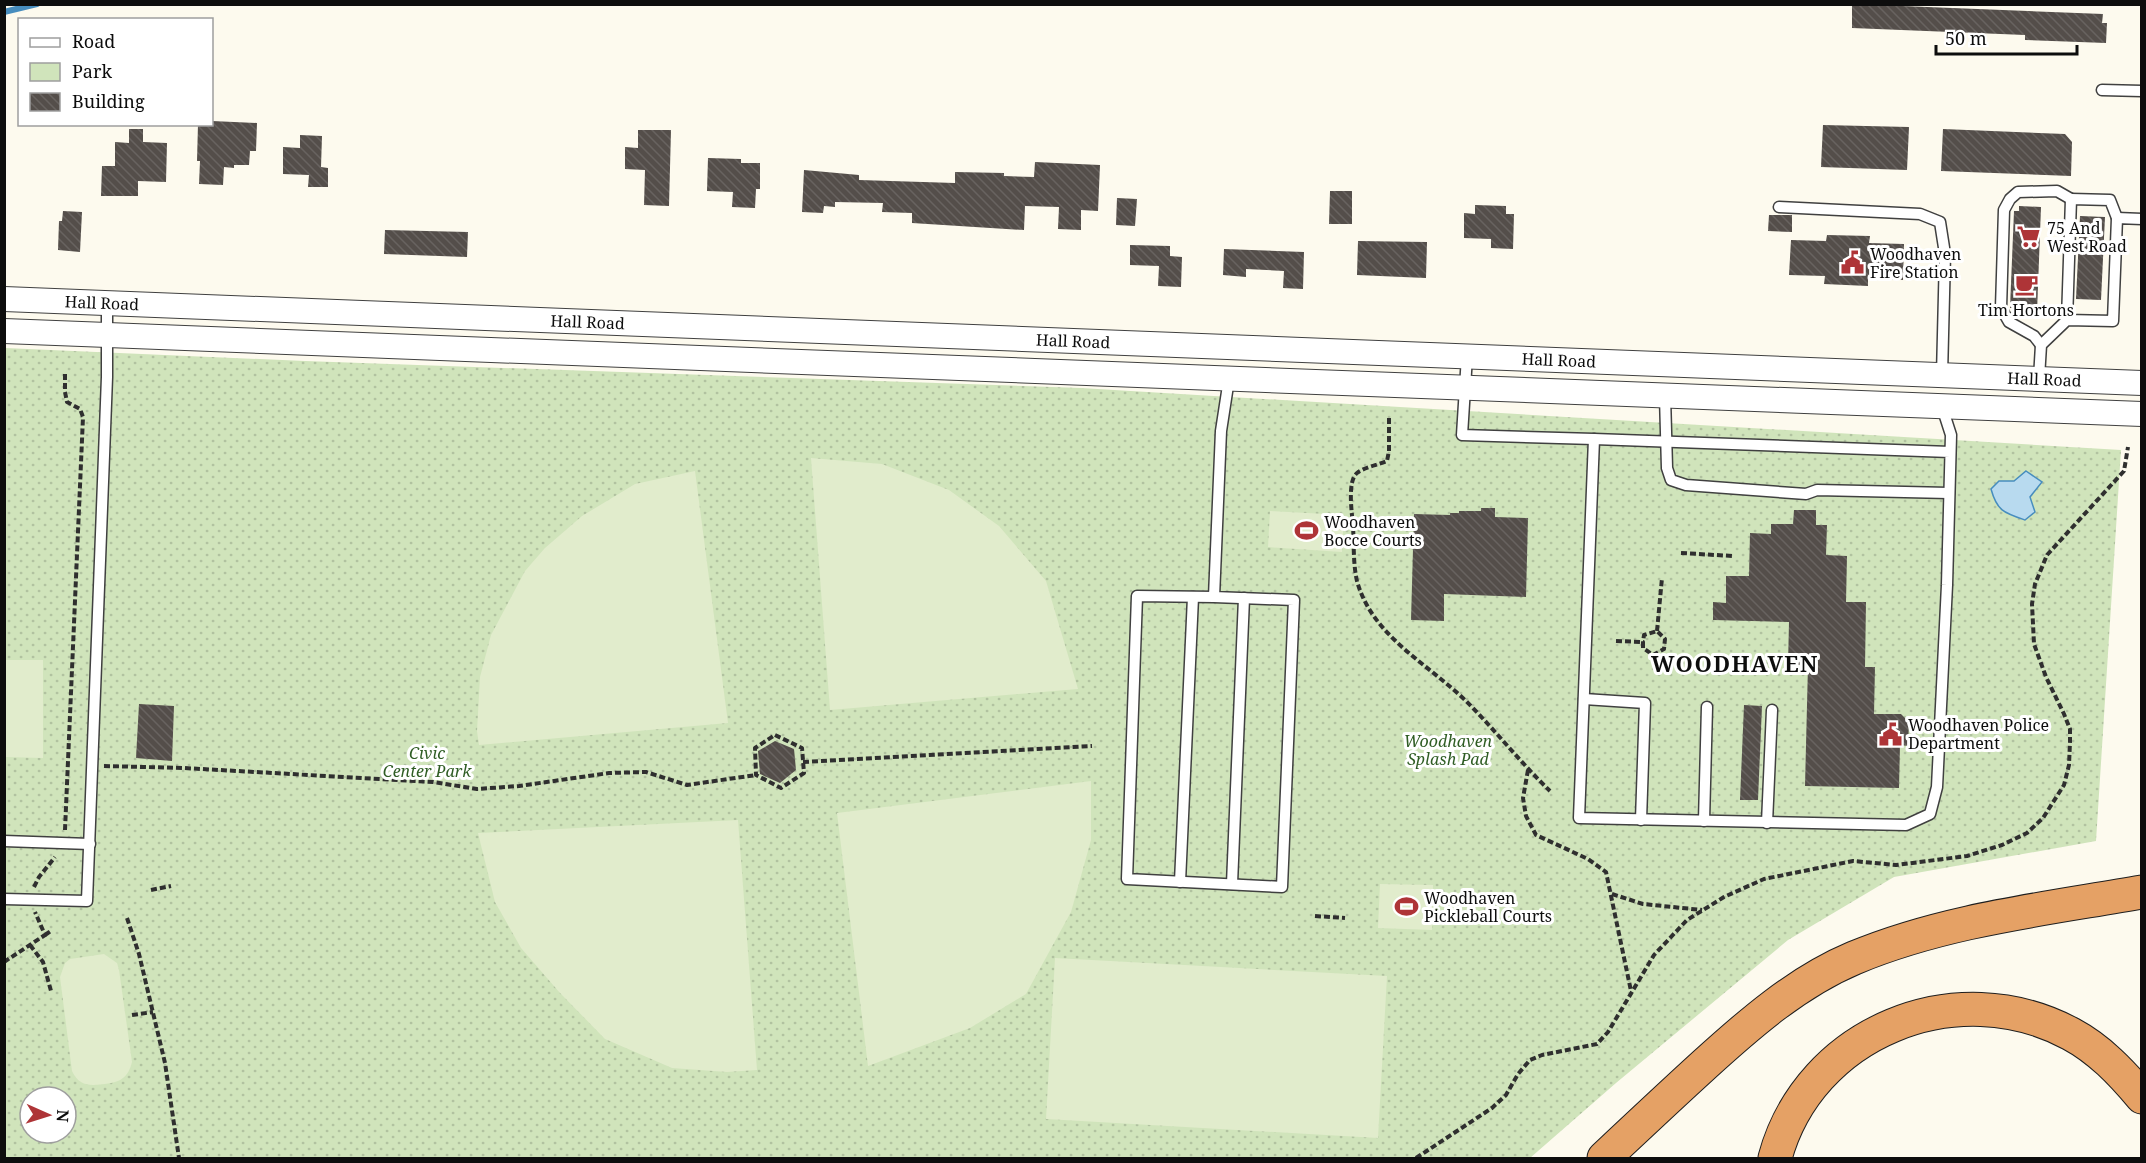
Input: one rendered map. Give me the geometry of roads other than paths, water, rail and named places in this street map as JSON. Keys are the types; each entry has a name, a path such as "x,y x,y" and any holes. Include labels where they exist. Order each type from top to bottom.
{"highway":[{"path":"1604,1158 1745,1028 1784,997 1853,958 1908,938 1942,929 2142,892"},
{"path":"1775,1158 1793,1113 1804,1096 1831,1065 1863,1040 1881,1030 1940,1011 1981,1009 2001,1011 2034,1018 2053,1025 2072,1034 2100,1053 2125,1076 2142,1096"}],"street":[{"name":"Hall Road","path":"4,299 2142,382"},
{"name":"Hall Road","path":"4,331 2142,414"},
{"path":"836,363 837,331"},
{"path":"1228,379 1230,346"},
{"path":"1665,395 1666,363"},
{"path":"1942,375 1942,407"},
{"path":"2038,410 2039,378"}],"lane":[{"path":"2102,90 2142,91"},
{"path":"2039,378 2041,345 2034,336 2009,322 2001,308 2004,210 2010,199 2018,192 2057,191 2071,199 2110,200 2117,218 2113,321 2067,320"},
{"path":"2041,345 2067,320 2071,199"},
{"path":"1779,207 1920,213 1940,222 1945,254 1942,375"},
{"path":"2117,218 2142,219"},
{"path":"4,899 87,901 107,377 107,304"},
{"path":"1467,356 1462,435 1950,452"},
{"path":"1214,597 1221,431 1228,379"},
{"path":"1665,395 1667,468 1671,480 1686,485 1806,494 1817,490 1949,494"},
{"path":"1594,439 1579,818 1906,825 1930,814 1937,786 1951,435 1942,407"},
{"path":"1137,596 1192,597 1294,600 1282,887 1127,879 1137,596"},
{"path":"1179,882 1192,597"},
{"path":"1232,884 1244,598"},
{"path":"1584,699 1645,702 1641,820"},
{"path":"1704,821 1707,707"},
{"path":"1767,823 1772,710"},
{"path":"4,841 90,844"}],"water":[{"path":"2026,471 2042,482 2030,497 2035,512 2025,520 2002,510 1991,489 1999,481 2014,481"}],"waterway":[{"path":"4,12 37,4"}],"place":[{"name":"75 And West Road","path":"2029,237"},
{"name":"Woodhaven Fire Station","path":"1852,263"},
{"name":"Tim Hortons","path":"2026,285"},
{"name":"Woodhaven Bocce Courts","path":"1306,531"},
{"name":"Woodhaven Police Department","path":"1890,734"},
{"name":"Woodhaven Pickleball Courts","path":"1406,907"}],"district":[{"name":"WOODHAVEN","path":"1735,663"}],"park label":[{"name":"Woodhaven Splash Pad","path":"1448,750"},
{"name":"Civic Center Park","path":"427,762"}]}
